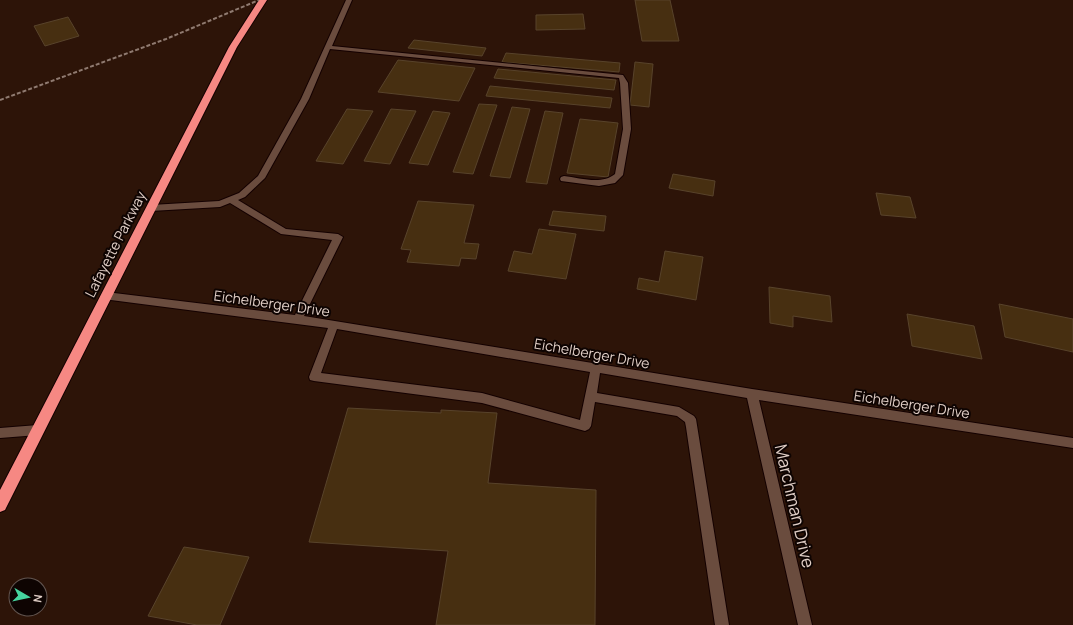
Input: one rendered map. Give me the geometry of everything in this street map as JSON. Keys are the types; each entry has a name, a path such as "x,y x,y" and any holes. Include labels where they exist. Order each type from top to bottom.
{"highway":[{"name":"Lafayette Parkway","path":"0,505 233,47 262,0"}],"street":[{"path":"151,208 220,204 242,195 261,178 304,99 349,0"},
{"path":"327,47 621,76 624,83 627,130 619,175 612,181 599,183 564,179"},
{"path":"230,199 284,232 338,237 298,319"},
{"name":"Eichelberger Drive","path":"106,296 298,319 752,394 1073,443"},
{"path":"334,325 314,377 482,398 585,426 596,368"},
{"name":"Marchman Drive","path":"752,394 805,625"},
{"path":"590,397 679,412 690,419 722,625"},
{"path":"0,433 38,430"}],"building":[{"path":"635,0 670,0 679,41 642,41"},
{"path":"583,14 585,29 536,30 536,15"},
{"path":"68,17 79,36 45,46 34,26"},
{"path":"414,40 486,48 482,56 408,48"},
{"path":"506,53 620,63 619,72 502,62"},
{"path":"398,60 475,68 459,101 378,92"},
{"path":"635,62 653,64 649,107 630,105"},
{"path":"498,69 616,80 614,90 494,78"},
{"path":"490,86 612,98 610,108 486,96"},
{"path":"479,104 497,105 473,174 453,172"},
{"path":"512,107 530,109 510,178 490,176"},
{"path":"347,109 373,111 343,164 316,161"},
{"path":"391,109 416,111 390,164 364,161"},
{"path":"433,111 450,113 428,165 409,163"},
{"path":"545,111 563,113 547,184 526,182"},
{"path":"580,119 618,123 608,177 567,173"},
{"path":"673,174 715,181 713,196 669,188"},
{"path":"876,193 910,197 916,218 881,215"},
{"path":"418,201 474,205 464,243 479,244 476,259 461,258 459,266 407,262 411,250 401,249"},
{"path":"553,211 606,216 604,231 549,225"},
{"path":"539,229 576,234 566,279 508,271 514,251 532,254"},
{"path":"665,251 703,257 696,300 637,289 639,278 659,282"},
{"path":"769,287 830,296 832,322 793,316 793,327 770,323"},
{"path":"999,304 1073,319 1073,352 1005,337"},
{"path":"907,314 974,326 982,359 912,346"},
{"path":"348,408 441,413 441,410 497,413 488,483 596,490 595,625 436,625 448,551 309,542"},
{"path":"184,547 249,557 220,625 197,625 148,616"}],"railway":[{"path":"0,100 166,39 259,0"}]}
